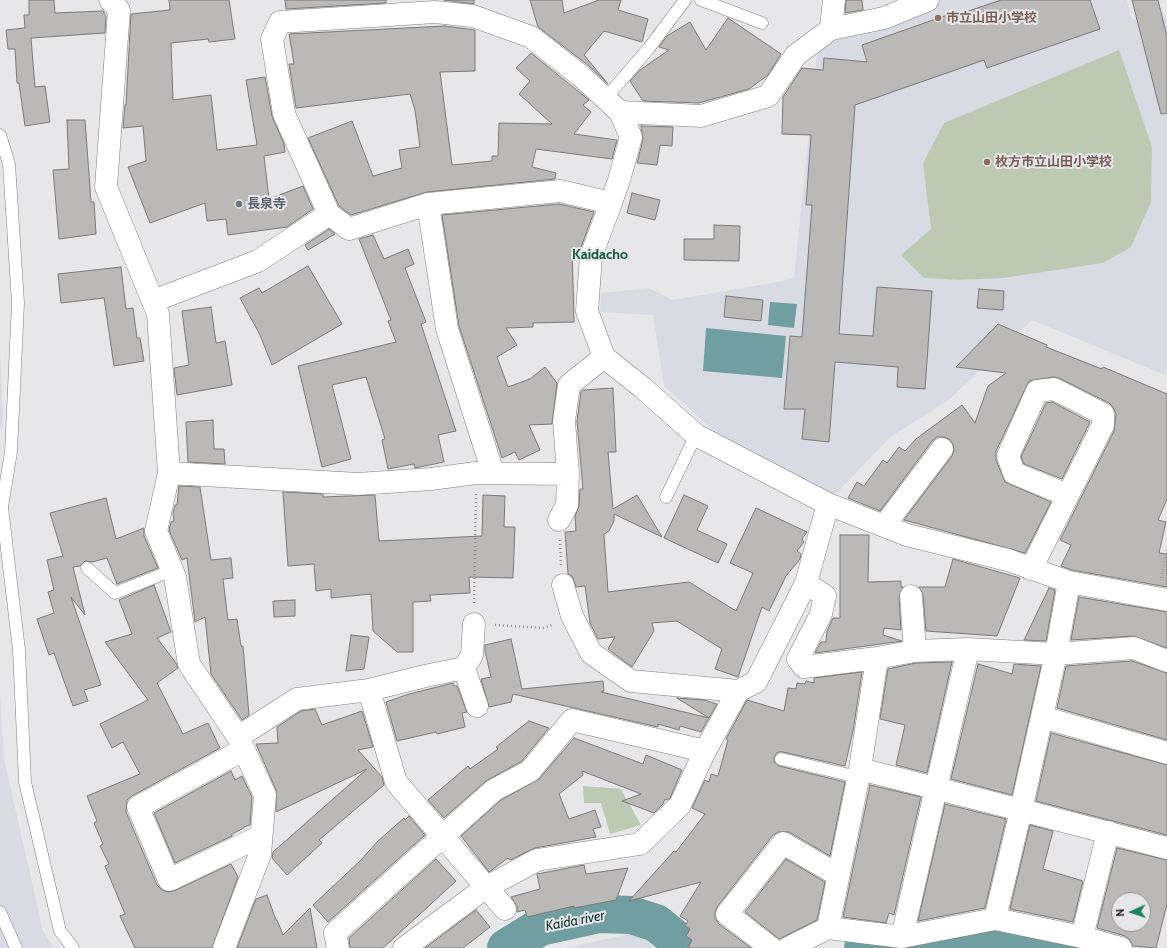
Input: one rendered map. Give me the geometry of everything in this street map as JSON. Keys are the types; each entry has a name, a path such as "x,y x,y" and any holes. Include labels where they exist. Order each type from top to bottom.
{"street":[{"path":"110,0 119,10 106,187 158,314 169,473 156,531 173,570 188,664 240,744 265,796 260,854 224,948"},
{"path":"830,29 834,0"},
{"path":"613,105 701,116 768,96 796,55 830,29 884,18 928,0"},
{"path":"611,203 560,191 428,204 349,229 329,214 284,114 272,38 280,22 434,6 473,16 531,37 581,76 613,105 631,136 611,203 591,256 587,311 604,357 696,435 828,504 908,535 1008,560 1069,582 1164,591"},
{"path":"428,204 447,329 485,473"},
{"path":"153,301 258,261 329,214"},
{"path":"559,520 567,505 568,474 564,421 569,385 604,357"},
{"path":"1031,569 1103,425 1103,414 1054,389 1037,391 1008,456 1014,472 1067,495"},
{"path":"884,526 942,449"},
{"path":"169,473 358,484 431,479 485,473 568,474"},
{"path":"562,585 572,616 591,653 632,681 738,691 756,682 806,583 828,504"},
{"path":"995,919 1056,654 1069,582"},
{"path":"806,583 825,596 821,614 798,659 804,667 877,658 915,651 968,649 1056,654 1134,648 1167,661"},
{"path":"911,596 915,651"},
{"path":"262,836 169,880 138,807 240,744 297,699 369,690 464,668 472,656 474,624"},
{"path":"902,937 968,649"},
{"path":"828,928 859,773 877,658"},
{"path":"464,668 477,706"},
{"path":"369,690 396,782 443,836 485,888 505,909"},
{"path":"404,948 485,888 537,860 640,844 680,805 705,751 738,691"},
{"path":"1042,717 1167,753"},
{"path":"338,948 335,933 494,790 530,771 572,720 705,751"},
{"path":"859,773 936,788 1167,848"},
{"path":"1082,936 1108,832"},
{"path":"771,948 727,914 783,843 838,875"},
{"path":"788,948 828,928 902,937 995,919 1082,936 1120,948"}],"lane":[{"path":"613,105 649,48 685,0"},
{"path":"701,0 762,23"},
{"path":"0,135 9,164 18,303 11,452 2,507 20,650 25,782 60,931 73,948"},
{"path":"666,497 696,435"},
{"path":"87,568 114,593 173,570"},
{"path":"781,759 859,773"},
{"path":"0,912 16,948"}],"path":[{"path":"485,473 474,624 543,628 572,616"},
{"path":"559,520 562,585"},
{"path":"1164,591 1167,549"}],"shaded area":[{"name":"枚方市立山田小学校","path":"941,0 1127,0 1132,20 1163,12 1167,26 1167,367 1165,375 1032,320 950,399 889,438 834,496 722,438 664,386 653,315 600,312 601,293 649,288 672,300 783,281 794,277 818,46"},
{"path":"0,348 3,422 0,430"},
{"path":"0,694 4,759 43,931 54,948 0,948"},
{"path":"638,932 654,948 566,948"}],"green space":[{"path":"1119,50 1152,147 1151,202 1131,247 1103,263 1003,278 958,280 924,278 901,255 931,229 923,163 944,123"},
{"path":"583,786 621,789 641,825 610,834 601,803 584,803"}],"water":[{"path":"770,302 797,304 794,328 768,325"},
{"path":"706,328 786,336 782,378 703,371"}],"building":[{"path":"29,0 54,0 55,13 103,11 106,17 105,33 31,38 35,87 45,86 50,122 25,126 19,83 17,83 15,49 8,49 6,30 25,28 24,15 29,15"},
{"path":"169,0 229,0 235,39 209,42 208,39 171,43 173,100 211,95 217,150 257,145 246,80 265,77 272,116 284,144 285,152 264,156 269,199 303,186 313,209 287,227 228,235 226,219 207,221 205,203 150,223 128,167 146,161 143,126 123,128 126,105 131,14 170,10"},
{"path":"285,0 386,0 386,3 286,9"},
{"path":"444,0 474,0 474,4"},
{"path":"530,0 562,0 564,13 599,0 621,0 618,10 648,19 642,42 604,31 584,55 608,84 589,66 538,27"},
{"path":"846,0 862,0 863,10 845,13"},
{"path":"1001,0 1090,0 1100,29 987,68 984,60 855,105 839,334 873,336 877,287 932,291 925,389 897,387 898,367 835,362 829,442 802,439 805,409 784,409 790,336 802,337 812,205 806,205 811,135 782,134 783,97 802,68 823,70 824,58 867,62 862,45 950,14 951,17"},
{"path":"1132,0 1158,0 1167,37 1167,113 1161,114"},
{"path":"728,18 781,54 768,75 749,89 699,103 643,101 630,81 640,70 669,50 659,47 667,36 690,22 706,50"},
{"path":"445,26 475,30 475,71 440,72 452,165 492,161 492,156 498,156 499,123 552,124 519,94 530,81 516,68 531,53 589,100 583,105 591,112 574,134 617,140 612,159 536,149 532,167 556,173 555,179 427,192 351,215 339,206 308,138 352,121 373,176 402,168 399,150 420,147 415,110 410,94 296,108 289,64 294,64 289,34"},
{"path":"67,120 85,120 91,202 94,202 96,234 59,239 53,170 69,169"},
{"path":"641,126 673,127 672,146 660,145 657,165 637,163 643,140"},
{"path":"632,193 660,200 655,220 627,213"},
{"path":"559,204 594,212 580,250 572,247 574,322 533,323 533,327 506,328 517,345 497,357 508,387 530,379 545,367 557,383 552,424 529,425 540,450 519,460 515,452 502,458 459,326 442,215"},
{"path":"714,225 740,226 739,261 684,260 684,239 714,239"},
{"path":"329,229 335,234 308,250 305,245"},
{"path":"373,235 384,259 408,249 414,264 405,268 426,322 421,324 456,431 438,435 444,462 415,468 414,464 388,469 382,440 385,439 366,377 332,385 351,459 322,467 298,366 396,342 388,321 391,320 359,239"},
{"path":"308,266 342,324 272,365 260,335 240,298 259,288 262,293"},
{"path":"121,267 126,309 133,308 137,338 140,338 144,361 114,366 104,298 61,303 58,274"},
{"path":"979,289 1004,291 1003,310 977,308"},
{"path":"726,296 763,300 761,321 724,317"},
{"path":"211,307 216,343 225,341 232,385 177,395 174,368 189,365 182,311"},
{"path":"998,324 1047,345 1046,347 1102,369 1103,367 1167,394 1167,499 1158,520 1166,522 1159,553 1167,554 1167,587 1072,570 1061,566 1071,545 1060,540 1114,431 1116,414 1113,407 1109,403 1059,378 1053,377 1029,381 996,451 996,460 1005,482 1051,502 1025,553 904,520 952,456 954,450 953,444 949,439 944,437 937,437 932,441 880,511 848,498 857,482 864,486 883,460 887,463 899,447 905,451 916,439 962,405 975,423 988,386 1006,373 956,367"},
{"path":"613,388 616,452 608,452 613,509 637,495 662,537 614,514 614,521 609,531 604,534 608,592 689,582 736,611 753,573 730,563 756,508 807,532 802,539 804,542 797,551 801,554 800,559 786,576 769,611 762,607 738,677 715,669 722,649 677,621 652,623 654,631 632,667 608,649 615,637 598,639 590,623 585,586 576,587 572,576 568,574 565,532 576,531 575,516 579,506 580,489 583,489 577,421 581,392 583,390"},
{"path":"1052,402 1090,422 1062,479 1024,464 1021,457 1046,403"},
{"path":"213,420 214,449 224,449 225,464 188,462 186,422"},
{"path":"179,486 200,487 211,560 231,558 233,578 223,579 228,620 237,619 241,646 243,646 249,715 242,720 211,674 205,617 195,622 187,558 182,560 169,530 171,522 174,521 173,513 175,505 177,505"},
{"path":"283,492 323,494 323,497 375,495 379,541 482,536 483,495 505,496 504,527 515,527 513,578 469,577 470,593 430,595 431,601 413,602 413,652 397,652 373,631 371,594 331,598 331,589 316,591 314,564 288,566"},
{"path":"684,495 708,506 697,530 727,544 718,563 664,538"},
{"path":"106,498 116,539 144,528 144,536 158,568 117,584 107,558 92,562 85,561 80,566 73,567 85,615 71,597 101,685 84,690 88,701 73,706 54,653 49,655 37,619 54,613 48,592 54,590 47,560 63,556 50,513"},
{"path":"840,535 869,535 868,582 901,581 901,587 903,587 899,597 901,630 884,628 883,635 902,641 815,653 821,642 826,642 827,631 833,618 840,618"},
{"path":"953,559 1020,578 997,636 926,631 923,595 919,587 945,587"},
{"path":"154,585 171,632 157,638 176,663 178,668 157,683 183,734 208,723 220,748 132,796 127,800 126,812 157,885 162,890 168,892 174,891 231,864 238,877 212,948 135,948 120,916 125,914 105,866 109,864 100,846 103,844 94,823 97,821 87,796 140,774 123,742 112,748 100,724 148,700 105,642 132,634 119,600"},
{"path":"1049,588 1055,590 1046,641 1024,640"},
{"path":"1079,597 1167,612 1167,648 1133,636 1071,640"},
{"path":"295,600 295,616 274,617 273,601"},
{"path":"351,635 369,637 364,669 346,671"},
{"path":"511,639 522,689 603,681 604,691 601,692 709,718 701,732 680,726 679,730 658,724 658,727 513,694 511,702 489,707 481,679 491,677 485,645"},
{"path":"1132,661 1167,673 1167,740 1057,708 1066,666"},
{"path":"952,662 927,773 896,765 905,725 880,719 888,669 916,663"},
{"path":"978,664 1012,674 1014,664 1041,666 1012,795 951,779"},
{"path":"862,672 853,731 845,766 783,752 778,752 774,757 774,762 779,766 845,782 830,856 789,832 778,832 773,835 717,907 715,918 719,924 751,948 688,948 692,940 686,936 690,929 685,926 688,921 680,916 701,882 629,901 674,851 676,852 705,814 692,808 705,780 709,782 711,774 718,776 728,740 726,739 747,700 784,711 788,688 796,689 797,683 805,684 806,681 814,683 814,678"},
{"path":"453,683 454,686 457,686 467,712 462,713 465,727 437,734 436,732 397,741 386,702 409,694"},
{"path":"677,698 704,700 717,704 709,718"},
{"path":"315,709 322,725 362,711 373,747 358,750 382,777 384,785 319,840 322,843 287,875 272,858 273,852 367,769 276,812 276,790 256,744 278,743 277,727 301,711"},
{"path":"529,721 549,728 522,761 486,781 444,818 428,800 468,766 470,769 498,749 496,747"},
{"path":"1051,733 1167,765 1167,835 1036,801"},
{"path":"574,738 643,764 646,755 682,770 670,798 667,800 665,799 663,804 654,813 622,801 641,794 582,771 583,775 559,794 569,819 595,810 601,827 593,829 596,837 535,848 510,860 508,858 489,872 461,836 501,800 539,779"},
{"path":"231,771 235,780 242,776 252,797 250,825 232,834 232,836 175,863 154,813"},
{"path":"870,785 921,797 894,915 889,913 886,923 843,917"},
{"path":"945,804 1006,819 985,908 918,921"},
{"path":"409,816 425,835 328,922 313,905 360,861 378,841 404,818 405,820"},
{"path":"1030,825 1053,831 1043,869 1083,881 1073,922 1010,909"},
{"path":"1117,848 1167,860 1167,904 1156,948 1133,946 1130,940 1125,936 1097,928"},
{"path":"436,859 456,881 383,948 350,948 349,938"},
{"path":"786,859 825,882 817,920 779,939 745,912"},
{"path":"584,865 586,874 628,868 616,900 574,908 574,906 527,917 525,910 517,912 517,906 511,897 540,889 537,874"},
{"path":"267,895 283,935 310,908 317,948 237,948 256,899"},
{"path":"476,910 490,927 463,948 425,948"}],"waterway":[{"name":"Kaida river","path":"506,948 540,927 599,914 631,915 656,923 687,948"},
{"name":"Kaida river","path":"863,948 967,939 993,942 1063,942 1092,948"}],"place":[{"name":"市立山田小学校","path":"938,18"},
{"name":"枚方市立山田小学校","path":"987,162"},
{"name":"長泉寺","path":"239,204"}],"district":[{"name":"Kaidacho","path":"600,255"}]}
